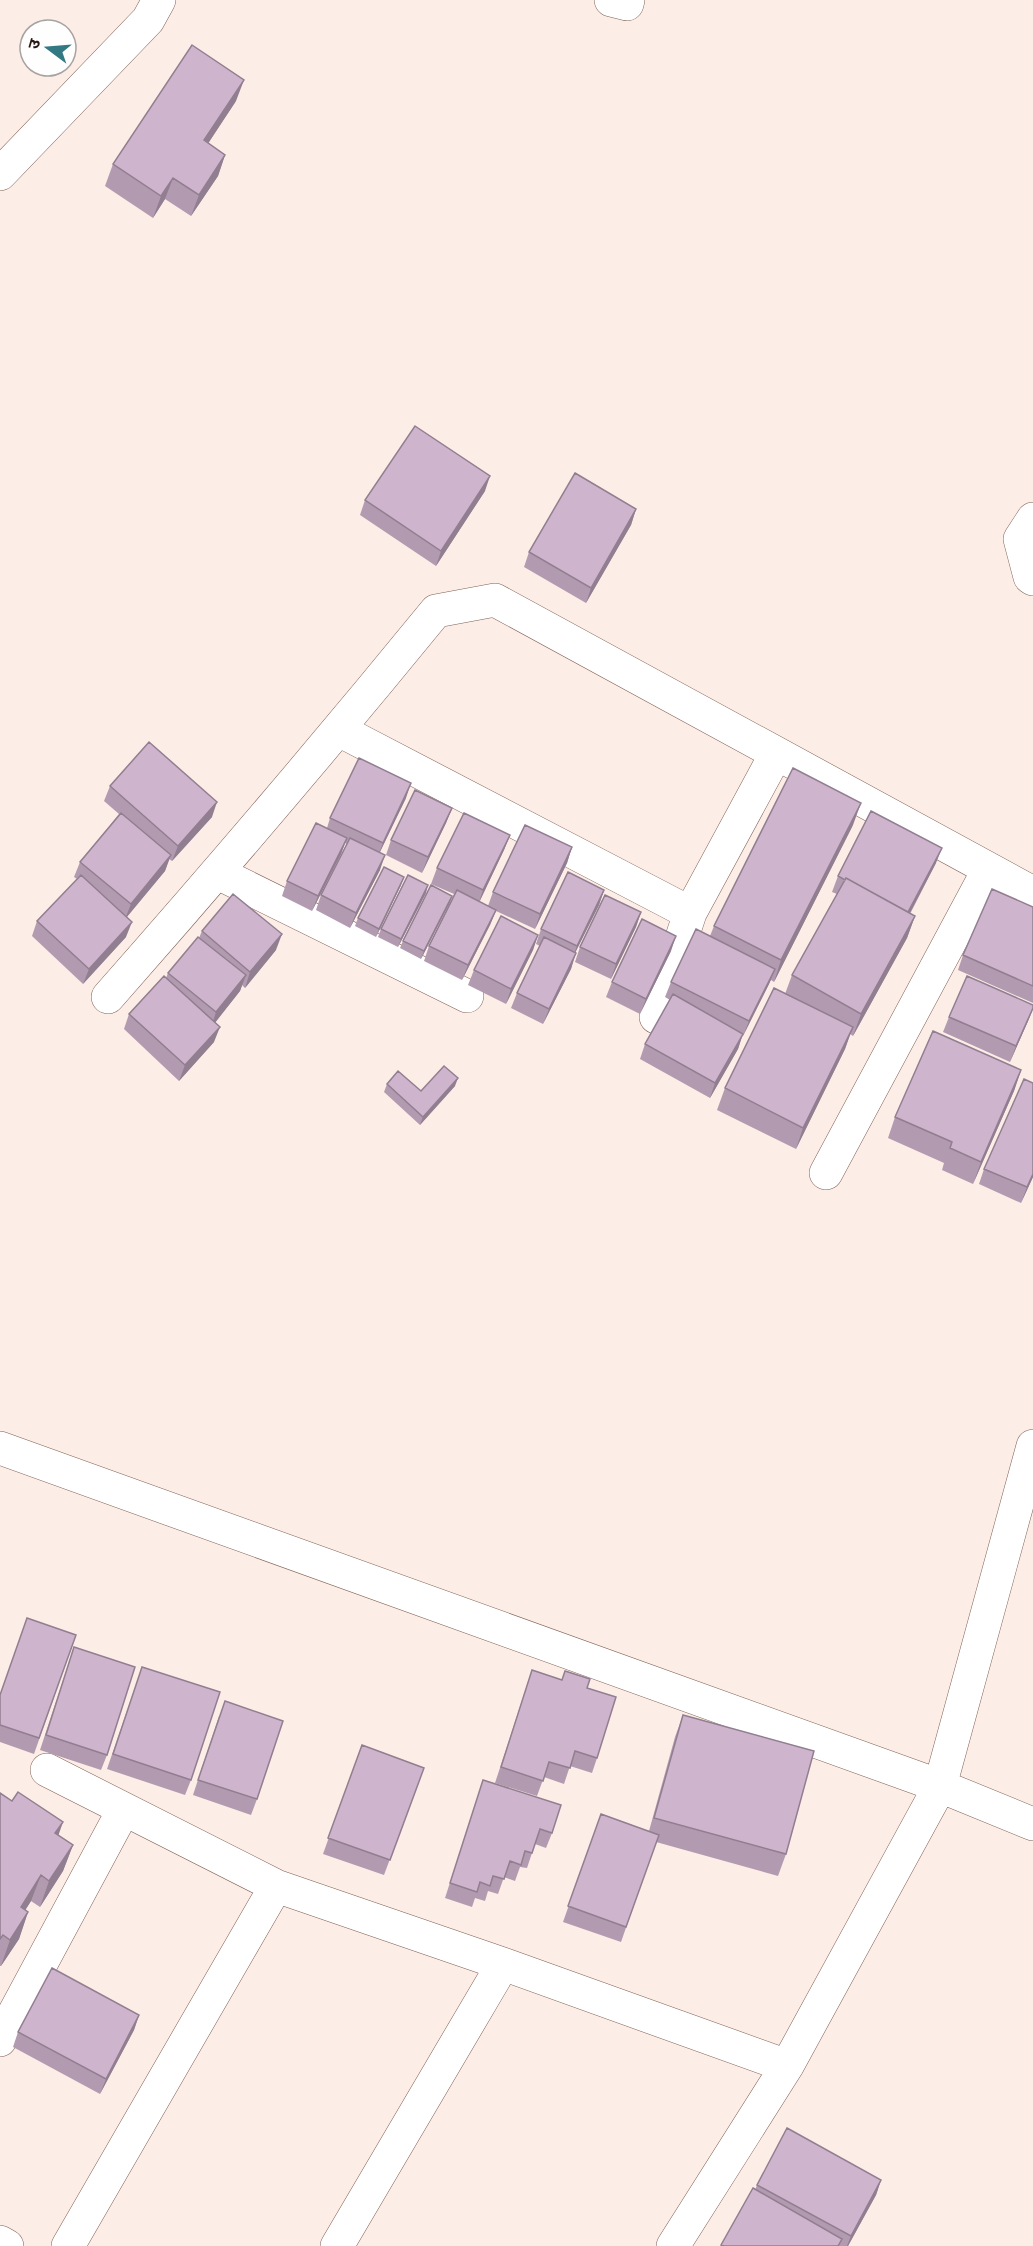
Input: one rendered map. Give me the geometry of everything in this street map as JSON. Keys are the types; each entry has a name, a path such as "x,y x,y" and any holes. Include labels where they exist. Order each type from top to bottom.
{"street":[{"path":"0,174 148,20 159,0"},
{"path":"610,0 627,4 628,0"},
{"path":"1033,519 1020,539 1030,577 1033,579"},
{"path":"108,997 218,873 436,611 495,600 1033,893"},
{"path":"339,730 690,913"},
{"path":"656,1017 690,913 776,754"},
{"path":"826,1173 989,869"},
{"path":"218,873 467,996"},
{"path":"673,2246 787,2066 940,1786 1033,1446"},
{"path":"0,1448 940,1786 1033,1824"},
{"path":"47,1770 276,1886 503,1964 787,2066"},
{"path":"0,2040 124,1809"},
{"path":"68,2246 276,1886"},
{"path":"337,2246 503,1964"},
{"path":"0,2242 7,2246"}],"building":[{"path":"192,45 244,80 204,140 225,155 199,195 173,178 161,196 113,164"},
{"path":"415,426 490,476 441,551 365,500"},
{"path":"575,473 636,509 591,588 529,552"},
{"path":"149,742 217,802 178,846 110,786"},
{"path":"359,758 411,783 383,843 330,818"},
{"path":"793,768 861,803 781,960 714,926"},
{"path":"415,790 452,808 428,857 391,840"},
{"path":"871,811 942,848 908,912 846,878 845,880 838,876"},
{"path":"121,813 171,855 131,904 80,862"},
{"path":"464,813 510,835 483,890 437,868"},
{"path":"316,823 347,838 318,896 287,881"},
{"path":"525,825 572,847 540,914 493,892"},
{"path":"350,838 385,855 356,913 321,895"},
{"path":"384,867 404,877 379,929 358,918"},
{"path":"568,872 604,890 577,946 541,929"},
{"path":"81,875 132,922 89,969 37,921"},
{"path":"408,875 428,885 401,939 381,929"},
{"path":"846,878 915,916 861,1014 792,975"},
{"path":"431,885 452,896 424,951 403,941"},
{"path":"992,889 1033,907 1033,986 963,955"},
{"path":"457,890 496,910 468,965 429,946"},
{"path":"233,894 282,934 250,972 202,931"},
{"path":"605,895 641,912 616,964 580,947"},
{"path":"501,916 538,935 511,989 474,970"},
{"path":"642,919 676,936 646,999 612,982"},
{"path":"696,929 775,969 749,1021 671,982"},
{"path":"198,937 246,975 216,1012 168,973"},
{"path":"544,937 576,953 549,1009 517,993"},
{"path":"164,976 220,1027 185,1065 129,1014"},
{"path":"967,976 1033,1005 1016,1046 949,1017"},
{"path":"774,988 853,1027 803,1128 725,1088"},
{"path":"673,994 743,1034 715,1083 645,1044"},
{"path":"933,1031 1021,1070 981,1162 950,1148 952,1142 895,1117"},
{"path":"444,1066 458,1078 423,1117 387,1084 398,1071 421,1091"},
{"path":"1024,1079 1033,1083 1033,1174 1027,1187 984,1169"},
{"path":"27,1618 76,1635 39,1738 0,1725 0,1695"},
{"path":"74,1647 135,1667 107,1755 46,1735"},
{"path":"142,1667 220,1692 191,1780 113,1754"},
{"path":"532,1670 562,1680 565,1671 590,1679 587,1688 616,1697 597,1758 575,1751 570,1768 549,1762 543,1781 501,1767"},
{"path":"225,1701 283,1721 257,1799 198,1780"},
{"path":"683,1715 814,1751 786,1854 654,1818"},
{"path":"362,1745 424,1768 390,1860 328,1838"},
{"path":"483,1780 561,1805 552,1833 540,1829 532,1853 525,1851 521,1865 510,1861 504,1879 493,1876 490,1886 480,1882 477,1892 450,1883"},
{"path":"18,1792 63,1822 55,1833 73,1845 49,1881 41,1875 21,1907 28,1912 10,1940 3,1935 0,1939 0,1793 12,1801"},
{"path":"601,1814 659,1835 626,1927 568,1906"},
{"path":"52,1968 139,2015 106,2079 18,2032"},
{"path":"787,2128 881,2180 851,2236 757,2185"},
{"path":"753,2188 842,2239 838,2246 721,2245"}]}
